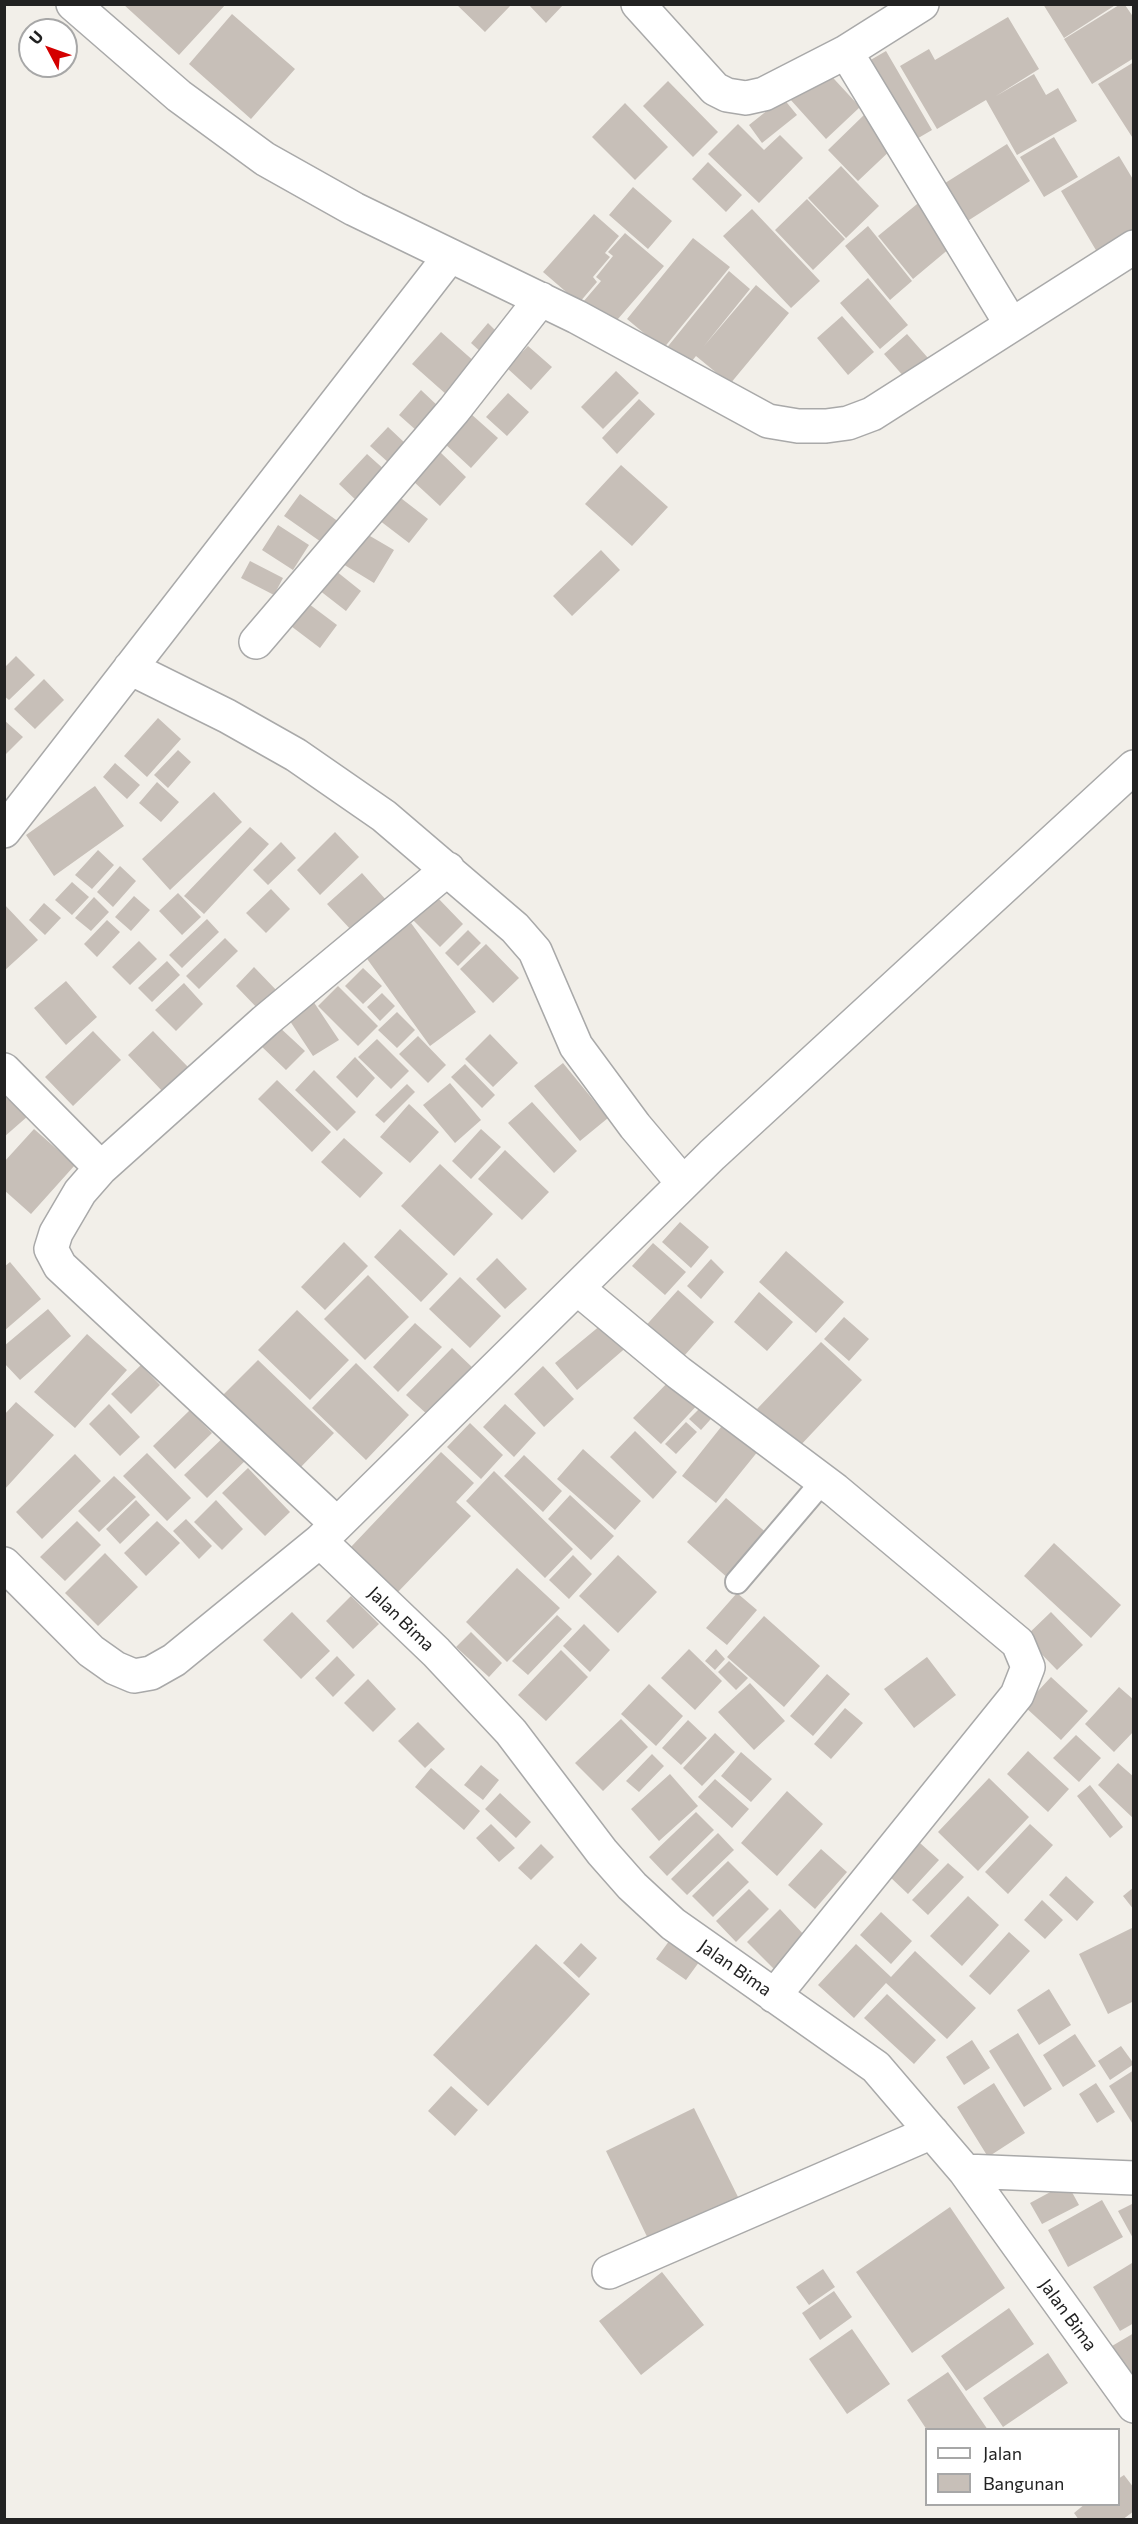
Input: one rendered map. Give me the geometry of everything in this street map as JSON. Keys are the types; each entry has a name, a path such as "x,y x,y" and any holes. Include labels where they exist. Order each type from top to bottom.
{"street":[{"path":"73,4 179,96 265,159 354,209 541,299 768,421 798,426 848,423 872,414 1134,248"},
{"path":"638,4 703,77 727,95 746,98 764,94 846,51 922,4"},
{"path":"846,51 1011,324"},
{"path":"4,831 450,256"},
{"path":"256,642 454,410 541,299"},
{"path":"130,668 227,716 296,755 384,816 515,928 535,951 576,1046 635,1126 683,1183"},
{"path":"4,1564 91,1651 115,1668 134,1676 151,1673 174,1660 329,1532 683,1183 1134,767"},
{"name":"Jalan Bima","path":"448,869 265,1021 101,1168 80,1192 56,1233 51,1249 60,1266 329,1532 511,1732 602,1852 632,1886 673,1924 876,2067 965,2170 1134,2406"},
{"path":"4,1070 101,1168"},
{"path":"576,1288 634,1338 823,1481 1018,1643 1028,1667 1017,1695 774,1996"},
{"path":"609,2272 932,2132"},
{"path":"965,2170 1134,2178"}],"lane":[{"path":"737,1582 823,1481"}],"building":[{"path":"123,4 226,4 179,55"},
{"path":"456,4 512,4 485,32"},
{"path":"528,4 564,4 546,23"},
{"path":"1043,4 1117,4 1064,38"},
{"path":"1119,5 1125,5 1134,18 1134,58 1092,84 1064,39"},
{"path":"232,14 295,69 251,119 189,64"},
{"path":"1008,17 1039,69 996,96 1034,74 1046,95 1058,88 1077,121 1017,155 986,100 937,129 900,66 929,49 935,60"},
{"path":"886,51 932,130 908,144 862,65"},
{"path":"1134,62 1134,140 1098,84"},
{"path":"823,67 860,107 826,139 789,98"},
{"path":"668,81 718,132 693,157 643,106"},
{"path":"783,98 797,115 762,143 749,125"},
{"path":"625,103 668,147 635,180 592,137"},
{"path":"865,114 895,146 858,181 828,150"},
{"path":"738,124 764,150 780,135 803,158 759,203 708,154"},
{"path":"1054,137 1078,177 1044,197 1020,157"},
{"path":"1007,144 1030,181 966,222 942,185"},
{"path":"1119,156 1134,181 1134,237 1100,257 1061,191"},
{"path":"708,162 742,195 726,212 692,179"},
{"path":"841,166 879,206 846,238 808,198"},
{"path":"633,187 672,221 648,249 609,215"},
{"path":"807,199 845,239 813,270 775,230"},
{"path":"922,200 956,243 913,279 878,236"},
{"path":"752,209 820,281 791,308 723,236"},
{"path":"594,214 619,236 605,253 610,257 593,277 597,282 579,303 543,272"},
{"path":"868,226 912,281 890,300 845,246"},
{"path":"625,233 664,266 611,327 583,302 601,281 596,277 613,256 608,252"},
{"path":"693,238 730,267 663,349 627,319"},
{"path":"729,271 750,289 704,346 756,285 789,313 730,384 696,356 687,367 665,350"},
{"path":"868,278 908,325 880,349 840,303"},
{"path":"842,316 874,352 848,375 817,338"},
{"path":"488,323 500,335 483,354 471,343"},
{"path":"441,332 476,363 447,395 412,364"},
{"path":"907,334 928,358 905,378 884,354"},
{"path":"528,346 552,367 531,390 507,368"},
{"path":"616,371 639,393 603,429 581,407"},
{"path":"421,390 439,407 417,431 399,415"},
{"path":"508,393 529,412 507,436 486,417"},
{"path":"639,399 655,414 617,454 602,438"},
{"path":"471,414 498,438 471,468 444,443"},
{"path":"388,427 406,444 389,463 370,446"},
{"path":"440,452 466,477 440,506 413,481"},
{"path":"367,454 387,472 359,503 339,484"},
{"path":"621,465 668,507 632,546 585,504"},
{"path":"393,492 428,519 409,543 375,517"},
{"path":"300,494 339,522 324,544 284,516"},
{"path":"278,525 309,545 293,570 262,550"},
{"path":"358,529 394,550 374,583 338,561"},
{"path":"601,550 620,570 572,616 553,596"},
{"path":"250,561 283,578 274,595 241,578"},
{"path":"326,563 361,591 346,611 310,583"},
{"path":"301,598 337,625 320,648 283,620"},
{"path":"16,656 35,675 9,700 4,696 4,668"},
{"path":"44,679 64,700 35,729 14,709"},
{"path":"158,718 181,739 147,777 124,756"},
{"path":"4,720 23,737 4,756"},
{"path":"178,750 191,762 168,788 154,775"},
{"path":"115,763 140,785 127,799 103,777"},
{"path":"157,782 179,802 161,822 139,803"},
{"path":"95,786 124,826 54,876 26,835"},
{"path":"214,792 242,822 170,890 142,859"},
{"path":"250,827 269,844 204,914 184,896"},
{"path":"335,832 359,857 320,895 297,870"},
{"path":"281,842 296,858 268,885 253,870"},
{"path":"98,850 114,865 92,889 75,875"},
{"path":"120,866 136,881 113,907 97,892"},
{"path":"362,873 387,901 352,931 327,904"},
{"path":"72,882 89,897 72,915 55,900"},
{"path":"271,889 290,909 266,933 246,913"},
{"path":"178,893 201,917 182,935 159,911"},
{"path":"134,896 150,910 131,931 115,917"},
{"path":"436,896 463,924 440,947 413,920"},
{"path":"94,897 109,912 91,931 75,918"},
{"path":"44,903 61,918 45,935 29,920"},
{"path":"4,904 38,940 4,971"},
{"path":"207,919 219,932 182,968 169,955"},
{"path":"107,920 120,932 97,957 84,944"},
{"path":"411,923 476,1012 430,1046 365,956"},
{"path":"468,930 481,943 458,966 445,953"},
{"path":"225,938 238,951 199,989 186,976"},
{"path":"139,941 157,959 130,985 112,967"},
{"path":"486,944 519,978 493,1003 460,969"},
{"path":"167,961 180,975 152,1002 138,988"},
{"path":"254,967 279,993 260,1011 236,986"},
{"path":"363,968 382,986 363,1004 345,986"},
{"path":"66,981 97,1017 66,1045 34,1008"},
{"path":"184,983 203,1004 176,1031 155,1010"},
{"path":"338,986 378,1026 358,1046 318,1006"},
{"path":"382,993 395,1006 380,1021 367,1007"},
{"path":"311,998 339,1040 313,1056 286,1015"},
{"path":"397,1012 415,1030 397,1048 378,1030"},
{"path":"277,1025 305,1051 286,1070 259,1044"},
{"path":"93,1031 121,1060 73,1106 45,1077"},
{"path":"153,1031 188,1067 163,1092 128,1055"},
{"path":"490,1034 518,1063 493,1087 465,1059"},
{"path":"418,1036 446,1065 428,1083 399,1054"},
{"path":"377,1039 409,1071 391,1089 358,1057"},
{"path":"355,1057 375,1078 357,1098 336,1077"},
{"path":"563,1063 608,1118 580,1141 534,1086"},
{"path":"465,1064 495,1095 482,1108 451,1077"},
{"path":"314,1070 356,1112 337,1131 295,1090"},
{"path":"4,1074 36,1109 4,1137"},
{"path":"277,1080 331,1132 312,1152 258,1099"},
{"path":"450,1083 481,1120 455,1143 423,1105"},
{"path":"407,1084 415,1092 384,1123 375,1115"},
{"path":"532,1102 577,1151 554,1173 508,1123"},
{"path":"409,1104 439,1132 410,1163 380,1137"},
{"path":"34,1129 75,1165 31,1214 4,1190 4,1162"},
{"path":"481,1129 501,1147 471,1179 452,1161"},
{"path":"344,1138 383,1173 360,1198 321,1162"},
{"path":"505,1150 549,1192 522,1220 478,1179"},
{"path":"440,1164 493,1214 454,1256 401,1206"},
{"path":"680,1222 709,1247 691,1268 662,1242"},
{"path":"400,1229 448,1274 421,1302 374,1257"},
{"path":"344,1242 368,1266 325,1310 301,1287"},
{"path":"653,1243 686,1272 665,1295 632,1266"},
{"path":"786,1251 844,1302 816,1333 759,1282"},
{"path":"497,1258 527,1289 505,1309 476,1279"},
{"path":"711,1259 724,1272 701,1299 687,1286"},
{"path":"10,1262 41,1299 4,1331 4,1267"},
{"path":"368,1275 409,1317 365,1360 324,1319"},
{"path":"460,1277 501,1316 470,1348 429,1309"},
{"path":"678,1290 714,1322 677,1364 641,1331"},
{"path":"759,1292 793,1322 767,1351 734,1322"},
{"path":"48,1309 71,1336 20,1380 4,1363 4,1346"},
{"path":"297,1310 349,1360 310,1400 258,1350"},
{"path":"844,1317 869,1339 849,1361 824,1339"},
{"path":"607,1320 629,1345 577,1390 555,1363"},
{"path":"415,1323 442,1347 398,1392 373,1367"},
{"path":"87,1334 127,1370 75,1428 34,1392"},
{"path":"821,1342 862,1380 798,1448 757,1409"},
{"path":"452,1348 474,1369 429,1416 406,1395"},
{"path":"258,1360 334,1433 298,1470 222,1396"},
{"path":"356,1363 409,1415 366,1460 312,1408"},
{"path":"141,1365 160,1385 131,1414 111,1394"},
{"path":"543,1366 574,1399 544,1427 514,1394"},
{"path":"675,1375 702,1400 661,1444 633,1418"},
{"path":"707,1401 718,1411 701,1430 689,1419"},
{"path":"16,1402 54,1435 4,1490 4,1415"},
{"path":"109,1404 140,1437 120,1456 89,1424"},
{"path":"505,1404 536,1433 514,1457 483,1427"},
{"path":"190,1410 212,1433 175,1469 153,1446"},
{"path":"729,1417 763,1445 716,1503 682,1476"},
{"path":"686,1422 697,1432 676,1454 665,1444"},
{"path":"470,1423 503,1455 481,1479 447,1447"},
{"path":"635,1431 677,1472 653,1499 610,1457"},
{"path":"228,1433 250,1456 207,1498 184,1475"},
{"path":"583,1449 641,1501 615,1530 557,1479"},
{"path":"441,1452 474,1483 456,1502 471,1516 397,1593 350,1548"},
{"path":"147,1453 191,1498 167,1521 123,1476"},
{"path":"75,1454 101,1481 42,1539 16,1512"},
{"path":"524,1455 562,1491 543,1512 504,1476"},
{"path":"248,1468 290,1512 265,1536 222,1493"},
{"path":"494,1471 573,1549 545,1578 466,1501"},
{"path":"114,1476 136,1497 99,1532 78,1511"},
{"path":"570,1495 614,1536 591,1560 548,1519"},
{"path":"726,1498 769,1535 729,1579 687,1542"},
{"path":"136,1500 150,1515 120,1544 106,1529"},
{"path":"216,1500 243,1529 222,1550 194,1522"},
{"path":"186,1519 212,1546 199,1559 173,1531"},
{"path":"77,1521 101,1545 65,1581 40,1557"},
{"path":"157,1521 180,1543 146,1576 124,1553"},
{"path":"1054,1543 1121,1605 1091,1638 1024,1576"},
{"path":"105,1553 138,1587 98,1626 65,1593"},
{"path":"573,1555 592,1574 569,1599 549,1580"},
{"path":"618,1555 657,1592 618,1633 579,1596"},
{"path":"517,1568 560,1608 507,1662 466,1622"},
{"path":"737,1593 757,1610 727,1645 706,1628"},
{"path":"351,1596 379,1624 353,1649 326,1621"},
{"path":"292,1612 330,1651 301,1679 263,1640"},
{"path":"1051,1612 1083,1645 1057,1670 1025,1637"},
{"path":"557,1615 572,1629 528,1675 512,1661"},
{"path":"764,1616 820,1666 784,1707 727,1657"},
{"path":"584,1624 610,1650 590,1672 563,1646"},
{"path":"471,1632 502,1663 489,1677 456,1647"},
{"path":"689,1649 722,1681 695,1710 661,1678"},
{"path":"716,1649 725,1659 715,1670 705,1661"},
{"path":"561,1650 588,1677 546,1721 518,1695"},
{"path":"337,1656 355,1675 333,1697 315,1678"},
{"path":"927,1657 956,1695 914,1728 884,1689"},
{"path":"729,1661 748,1678 736,1690 718,1672"},
{"path":"827,1674 850,1694 813,1736 790,1716"},
{"path":"1051,1677 1088,1711 1061,1740 1024,1706"},
{"path":"368,1679 396,1709 373,1732 344,1703"},
{"path":"750,1683 785,1721 754,1750 718,1712"},
{"path":"649,1684 683,1716 656,1746 621,1714"},
{"path":"1119,1687 1134,1700 1134,1731 1114,1752 1085,1724"},
{"path":"845,1708 863,1723 831,1759 814,1744"},
{"path":"621,1719 648,1747 603,1791 575,1763"},
{"path":"688,1720 707,1738 681,1765 662,1748"},
{"path":"418,1722 445,1749 425,1768 398,1741"},
{"path":"715,1733 735,1752 702,1786 683,1768"},
{"path":"1076,1735 1101,1758 1079,1782 1053,1758"},
{"path":"1028,1751 1069,1789 1048,1812 1007,1774"},
{"path":"741,1752 772,1779 751,1802 721,1776"},
{"path":"652,1754 664,1766 639,1792 626,1781"},
{"path":"1118,1763 1134,1777 1134,1819 1098,1785"},
{"path":"481,1765 499,1780 483,1800 464,1785"},
{"path":"431,1768 480,1811 464,1830 415,1787"},
{"path":"670,1774 698,1806 659,1841 631,1809"},
{"path":"989,1778 1029,1817 978,1871 938,1832"},
{"path":"715,1779 749,1809 732,1828 698,1797"},
{"path":"1090,1785 1123,1827 1110,1838 1077,1796"},
{"path":"787,1791 823,1824 777,1876 741,1843"},
{"path":"500,1793 531,1822 516,1838 485,1809"},
{"path":"696,1812 714,1830 667,1876 649,1857"},
{"path":"491,1824 515,1848 499,1862 476,1838"},
{"path":"1030,1824 1053,1845 1008,1894 985,1872"},
{"path":"718,1833 734,1850 687,1895 671,1879"},
{"path":"920,1843 939,1860 908,1894 889,1876"},
{"path":"541,1844 554,1857 531,1880 518,1868"},
{"path":"821,1849 847,1872 815,1909 788,1885"},
{"path":"728,1861 749,1882 713,1917 692,1896"},
{"path":"948,1863 964,1877 928,1915 912,1900"},
{"path":"1066,1876 1094,1902 1077,1921 1049,1895"},
{"path":"1134,1887 1134,1910 1123,1896"},
{"path":"749,1889 769,1909 736,1942 716,1921"},
{"path":"968,1896 999,1925 962,1966 930,1936"},
{"path":"1042,1900 1063,1920 1045,1939 1024,1920"},
{"path":"780,1909 806,1937 774,1969 747,1942"},
{"path":"881,1912 912,1941 891,1964 860,1935"},
{"path":"1134,1927 1134,2001 1108,2014 1079,1954"},
{"path":"1009,1932 1030,1951 990,1995 969,1976"},
{"path":"672,1937 702,1958 686,1980 656,1959"},
{"path":"581,1943 597,1958 579,1978 563,1963"},
{"path":"536,1944 590,1994 488,2106 433,2055"},
{"path":"856,1944 891,1977 915,1951 976,2008 947,2039 886,1983 854,2018 818,1985"},
{"path":"1049,1989 1071,2025 1039,2045 1017,2010"},
{"path":"887,1994 936,2040 914,2064 864,2018"},
{"path":"1018,2033 1052,2089 1024,2107 989,2051"},
{"path":"1075,2034 1096,2066 1063,2087 1043,2055"},
{"path":"972,2040 990,2068 964,2085 946,2057"},
{"path":"1121,2046 1134,2064 1110,2080 1098,2061"},
{"path":"1134,2070 1134,2126 1109,2086"},
{"path":"994,2083 1025,2133 988,2157 957,2107"},
{"path":"1096,2083 1115,2112 1097,2123 1079,2094"},
{"path":"451,2086 478,2110 455,2136 428,2111"},
{"path":"694,2108 740,2201 651,2245 606,2151"},
{"path":"1067,2183 1079,2205 1042,2224 1030,2203"},
{"path":"1102,2200 1123,2237 1068,2267 1048,2230"},
{"path":"1134,2203 1134,2240 1118,2211"},
{"path":"950,2207 1005,2288 912,2353 856,2272"},
{"path":"1132,2263 1134,2323 1120,2331 1093,2287"},
{"path":"823,2269 835,2287 809,2305 796,2287"},
{"path":"662,2272 704,2325 641,2375 599,2321"},
{"path":"834,2291 852,2317 820,2340 802,2313"},
{"path":"1009,2308 1034,2344 966,2391 941,2356"},
{"path":"852,2329 890,2384 847,2414 809,2359"},
{"path":"1134,2333 1134,2380 1112,2346"},
{"path":"1048,2353 1068,2383 1003,2427 983,2398"},
{"path":"948,2372 987,2428 926,2428 907,2400"},
{"path":"1124,2475 1134,2488 1134,2511 1122,2520 1079,2520 1074,2513 1083,2506 1120,2506 1120,2478"}]}
